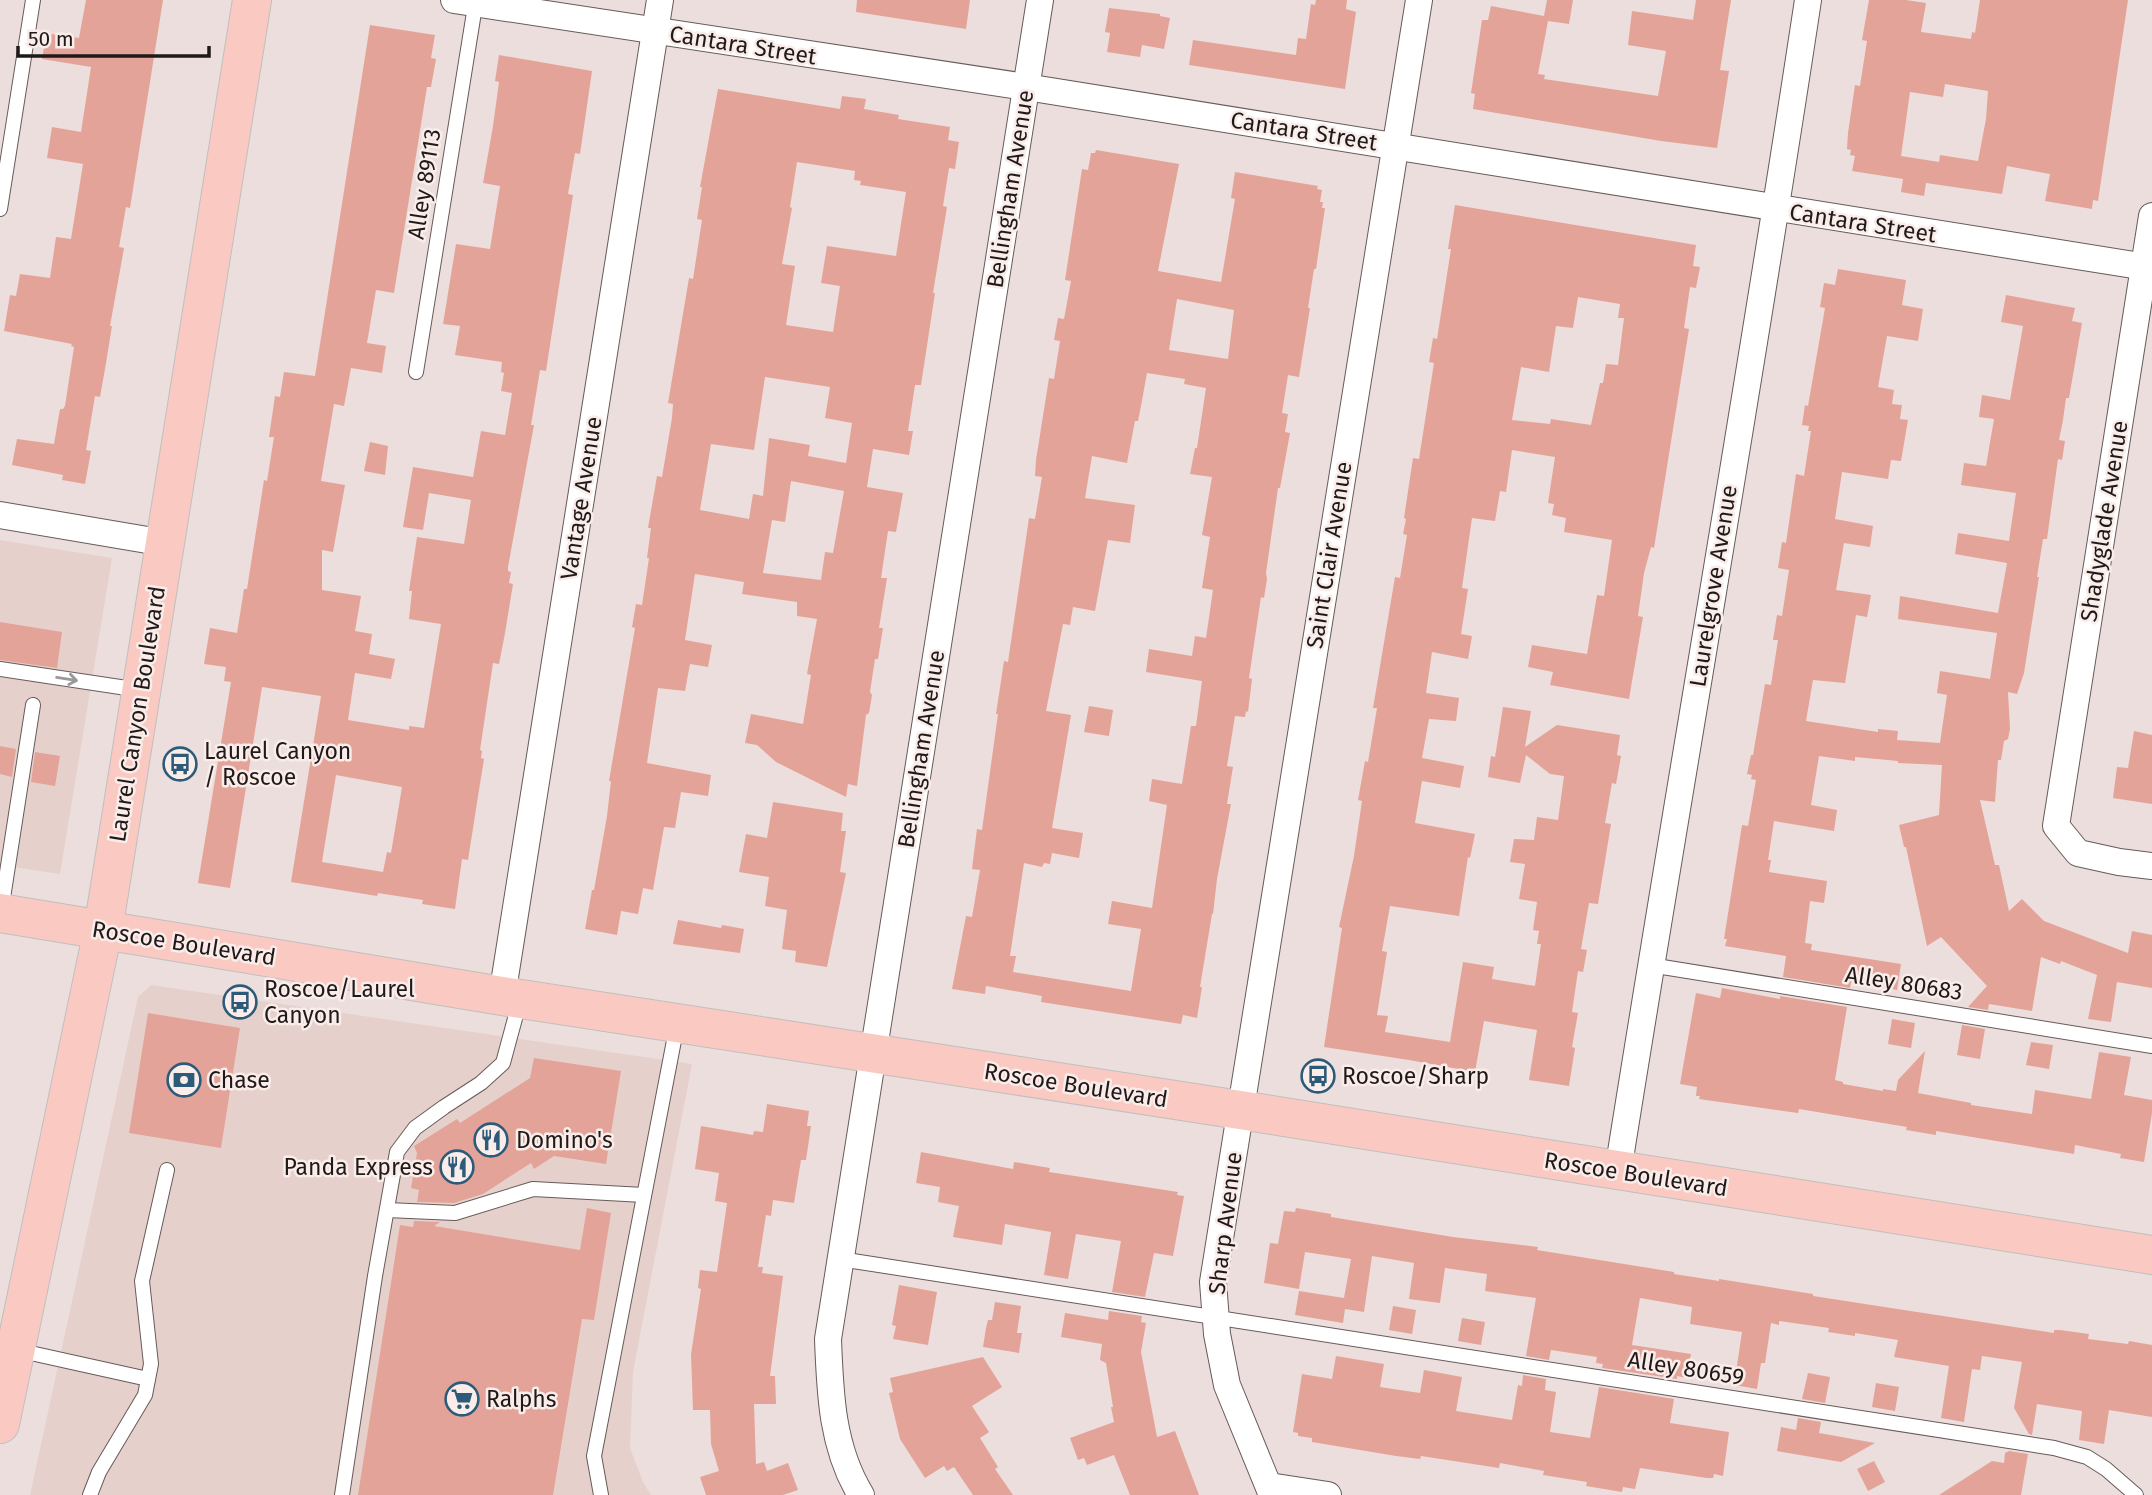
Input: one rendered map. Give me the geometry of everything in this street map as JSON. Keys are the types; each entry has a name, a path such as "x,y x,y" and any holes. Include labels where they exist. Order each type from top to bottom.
{"main road":[{"name":"Laurel Canyon Boulevard","path":"0,1424 103,930 252,0"},
{"name":"Roscoe Boulevard","path":"0,913 677,1024 1240,1110 2152,1255"}],"street":[{"name":"Vantage Avenue","path":"511,997 660,0"},
{"name":"Bellingham Avenue","path":"862,1495 841,1451 832,1410 828,1339 1040,0"},
{"name":"Saint Clair Avenue","path":"1240,1110 1419,0"},
{"name":"Laurelgrove Avenue","path":"1618,1171 1808,0"},
{"name":"Cantara Street","path":"469,1 1026,87 2148,268"},
{"name":"Shadyglade Avenue","path":"2152,216 2148,268 2056,826 2078,853 2152,866"},
{"path":"0,515 165,543"},
{"name":"Sharp Avenue","path":"1240,1110 1213,1282 1215,1319 1227,1385 1271,1490"},
{"path":"1271,1490 1328,1495"}],"lane":[{"path":"0,209 33,0"},
{"name":"Alley 89113","path":"416,372 469,1"},
{"path":"0,668 141,691"},
{"path":"0,913 33,705"},
{"name":"Alley 80683","path":"1650,965 2152,1046"},
{"path":"342,1495 397,1152 415,1128 481,1083 503,1063 511,997"},
{"path":"601,1495 594,1456 677,1024"},
{"path":"90,1495 99,1472 145,1395 151,1364 142,1282 167,1170"},
{"path":"387,1210 455,1213 533,1189 644,1195"},
{"name":"Alley 80659","path":"840,1259 2054,1448 2087,1457 2106,1469 2136,1495"},
{"path":"16,1349 148,1379"}],"shaded area":[{"path":"0,540 112,558 60,874 0,865"},
{"path":"151,985 692,1064 633,1372 630,1448 651,1495 30,1495 138,997"}],"building":[{"path":"86,0 163,0 130,208 126,207 119,247 124,248 106,363 100,397 95,396 86,450 91,451 85,484 62,480 63,475 12,465 17,439 54,444 60,409 65,406 74,347 72,344 4,331 10,295 16,296 20,274 50,278 56,237 71,239 83,164 47,158 52,127 81,132 91,67 42,59 46,36 52,34 79,38"},
{"path":"857,0 970,0 966,29 856,12"},
{"path":"1316,0 1347,0 1346,9 1356,12 1345,89 1189,65 1193,40 1296,55 1298,38 1306,39 1311,4 1315,5"},
{"path":"1547,0 1573,0 1569,24 1548,21 1538,74 1545,75 1544,79 1658,96 1666,51 1628,45 1632,11 1693,20 1696,0 1731,0 1720,70 1729,71 1717,148 1473,109 1475,94 1471,93 1482,20 1488,20 1491,6 1544,16"},
{"path":"1869,0 1926,3 1921,32 1971,39 1972,32 1975,33 1980,0 2128,0 2098,201 2093,200 2092,209 2045,201 2050,174 2007,166 2002,194 1926,183 1924,196 1901,192 1903,179 1852,171 1855,156 1850,155 1851,150 1847,149 1848,133 1855,85 1860,86 1867,41 1862,40","holes":["1945,84 1988,91 1978,161 1940,155 1939,162 1901,156 1910,92 1943,97"]},
{"path":"1109,8 1160,14 1170,18 1164,49 1142,45 1140,57 1107,52 1110,33 1105,32"},
{"path":"370,25 435,35 431,58 436,59 431,87 427,87 394,293 376,290 367,343 386,346 382,373 351,368 344,406 334,404 321,481 345,485 333,552 322,550 322,590 361,596 355,631 372,634 369,654 395,659 391,679 355,673 348,720 409,730 409,726 424,728 441,624 409,619 412,591 409,591 417,537 464,544 471,500 429,493 423,530 403,527 413,467 473,477 481,431 505,435 512,393 501,391 504,373 501,372 502,362 455,355 460,326 443,324 456,244 490,249 500,186 483,183 499,82 495,81 499,55 592,71 580,154 575,153 568,194 573,195 546,371 540,370 531,425 534,425 508,567 511,572 509,583 513,584 499,664 493,663 480,750 481,758 484,759 468,860 462,859 455,909 422,904 423,900 378,893 377,896 291,882 321,696 262,687 230,888 198,883 231,682 224,681 226,667 204,664 210,628 237,633 244,589 247,589 264,480 267,481 274,437 269,437 275,396 280,397 284,372 315,376","holes":["336,775 402,787 391,853 387,852 383,872 322,862"]},
{"path":"718,89 840,109 842,96 866,99 864,109 899,115 898,119 950,127 948,140 959,142 955,169 949,168 943,206 947,207 921,385 915,385 908,431 913,431 909,455 873,449 867,487 903,493 896,532 888,531 881,578 887,578 879,628 883,628 878,659 875,659 857,786 848,784 846,797 776,762 757,745 745,743 751,714 803,724 811,675 807,674 817,619 797,616 797,602 742,594 744,582 695,574 685,640 712,645 708,667 690,664 685,691 658,688 647,763 711,775 708,796 681,792 675,828 664,827 653,890 643,888 638,914 621,911 617,935 585,929 607,816 609,781 635,628 632,627 636,604 642,605 649,558 651,528 648,528 657,476 662,477 672,418 673,404 668,403 689,278 693,279 702,220 697,219 700,187","holes":["797,162 855,171 854,180 861,181 860,185 906,192 896,256 827,246 821,283 840,286 833,332 786,325 795,266 782,264","765,377 830,387 825,418 852,423 846,463 808,456 810,445 769,438 763,496 753,494 749,519 700,510 711,444 754,450","791,481 844,491 833,553 825,552 821,580 763,573 772,520 785,522"]},
{"path":"1096,150 1179,164 1158,271 1221,282 1235,199 1231,198 1235,172 1318,186 1317,189 1322,190 1320,202 1323,202 1322,208 1325,208 1299,377 1288,375 1282,413 1288,414 1285,432 1290,433 1278,488 1264,598 1261,597 1249,678 1252,679 1248,712 1246,711 1245,717 1235,716 1227,766 1233,767 1227,804 1231,804 1197,1018 1183,1015 1181,1024 1041,1002 1042,996 986,986 985,994 952,989 966,916 972,917 980,870 972,869 977,829 982,830 996,714 1004,661 1008,662 1029,518 1035,519 1042,477 1035,476 1036,460 1049,378 1054,379 1060,341 1054,340 1058,318 1064,319 1071,281 1065,280 1082,169 1088,170 1091,153","holes":["1177,299 1234,310 1228,359 1169,350","1147,373 1185,379 1184,384 1206,388 1197,448 1190,474 1212,477 1202,535 1210,537 1202,588 1213,590 1206,638 1195,636 1192,656 1149,649 1146,672 1202,681 1196,726 1191,726 1182,784 1152,779 1149,801 1167,805 1152,908 1112,901 1108,924 1141,929 1131,991 1013,972 1016,956 1010,956 1024,863 1042,867 1044,863 1050,864 1052,853 1079,858 1083,833 1052,828 1071,715 1046,711 1063,624 1070,625 1073,607 1095,611 1108,540 1130,543 1135,505 1085,498 1092,456 1127,463"]},
{"path":"1455,205 1696,245 1693,266 1700,267 1696,288 1690,287 1684,328 1689,329 1654,548 1651,547 1644,573 1638,616 1643,617 1629,699 1550,685 1553,672 1528,667 1532,645 1587,654 1597,595 1604,596 1612,540 1564,532 1566,518 1552,515 1554,504 1548,503 1555,457 1512,450 1506,492 1500,491 1495,521 1472,518 1462,588 1468,589 1461,634 1472,636 1468,659 1432,652 1426,693 1459,698 1456,721 1429,719 1422,758 1464,766 1460,788 1422,781 1415,823 1475,834 1470,858 1468,857 1459,916 1390,906 1382,951 1387,952 1377,1015 1388,1016 1385,1032 1450,1042 1463,962 1494,967 1492,979 1535,986 1541,944 1537,944 1539,931 1533,930 1537,902 1519,899 1525,864 1510,862 1514,839 1534,840 1537,817 1558,820 1564,776 1550,774 1526,755 1520,783 1488,777 1491,756 1495,757 1503,707 1531,711 1525,747 1557,725 1620,735 1617,755 1621,756 1616,784 1612,783 1605,823 1611,824 1598,904 1589,903 1581,949 1587,950 1583,972 1578,971 1572,1012 1578,1013 1569,1086 1529,1080 1537,1030 1484,1021 1475,1072 1324,1047 1342,928 1339,927 1362,801 1358,800 1365,761 1368,762 1377,708 1373,708 1395,577 1400,578 1407,535 1403,534 1404,518 1413,458 1419,459 1434,363 1429,362 1433,338 1437,339 1451,249 1448,249","holes":["1578,297 1620,304 1618,318 1624,318 1618,365 1606,364 1591,425 1551,419 1550,424 1512,420 1521,367 1549,372 1556,326 1573,328"]},
{"path":"1838,269 1906,280 1902,305 1923,309 1918,341 1887,336 1878,387 1894,390 1892,404 1902,405 1900,419 1908,420 1901,461 1891,460 1888,479 1842,472 1835,519 1873,526 1870,547 1844,543 1836,590 1871,595 1867,617 1856,615 1845,683 1813,680 1806,721 1878,732 1878,729 1898,731 1897,740 1940,743 1947,695 1937,693 1940,671 1990,679 1997,633 1898,619 1900,596 1998,613 2007,563 1955,554 1958,533 2009,541 2016,493 1961,485 1964,463 1986,466 1994,419 1979,417 1982,395 2010,400 2023,326 2001,322 2006,295 2075,308 2072,321 2082,323 2059,440 2065,441 2062,460 2058,459 2047,539 2043,539 2024,673 2017,694 2008,692 2010,729 2008,739 2004,741 2001,760 1998,760 1995,802 1980,800 2009,911 2022,899 2044,921 2128,953 2132,931 2152,935 2152,988 2117,982 2111,1022 2088,1019 2097,975 2061,961 2060,964 2041,957 2032,1011 1989,1004 1988,1010 1968,1007 1987,986 1941,937 1927,946 1899,825 1939,815 1942,765 1855,757 1855,761 1819,756 1811,805 1837,810 1834,831 1774,821 1768,860 1771,860 1769,872 1827,881 1824,903 1810,901 1805,943 1812,944 1811,950 1901,964 1897,990 1851,982 1850,988 1783,977 1786,956 1725,946 1742,825 1748,826 1756,780 1747,774 1753,755 1765,684 1771,685 1778,640 1773,640 1777,615 1782,616 1789,570 1778,568 1782,542 1786,543 1796,474 1804,476 1811,431 1808,431 1809,426 1802,425 1805,405 1808,406 1825,308 1820,307 1824,283 1835,285"},
{"path":"370,442 388,446 385,475 364,471"},
{"path":"0,622 62,632 57,668 0,660"},
{"path":"1089,706 1113,710 1109,736 1084,732"},
{"path":"2134,731 2152,735 2152,804 2113,798 2117,767 2128,768"},
{"path":"0,746 16,749 12,777 0,774"},
{"path":"35,752 60,756 55,786 31,782"},
{"path":"773,802 843,813 841,831 846,831 840,872 846,873 827,967 795,962 796,951 782,949 787,910 765,906 769,877 739,872 746,834 767,838"},
{"path":"678,920 721,928 722,925 744,929 740,953 673,944"},
{"path":"1722,988 1780,999 1780,996 1847,1007 1835,1080 1843,1084 1883,1091 1896,1091 1898,1080 1925,1051 1918,1093 1971,1105 2032,1114 2035,1090 2091,1099 2099,1052 2131,1057 2124,1095 2152,1100 2144,1162 2120,1158 2121,1154 2075,1145 2074,1154 1936,1131 1936,1135 1906,1130 1907,1127 1799,1109 1798,1113 1699,1099 1700,1096 1696,1096 1697,1087 1680,1084 1696,993 1720,998"},
{"name":"Chase","path":"148,1013 240,1028 221,1148 129,1133"},
{"path":"1892,1019 1915,1023 1911,1048 1888,1044"},
{"path":"1962,1025 1985,1029 1980,1059 1957,1055"},
{"path":"2031,1042 2053,1045 2049,1069 2026,1065"},
{"path":"534,1058 621,1071 606,1164 554,1156 534,1169 531,1163 483,1194 454,1203 417,1202 419,1190 411,1188 417,1153 414,1146 457,1119 460,1123 530,1078"},
{"path":"767,1104 809,1111 807,1126 811,1126 806,1160 801,1160 794,1203 773,1200 771,1216 766,1215 758,1267 763,1267 762,1273 783,1276 770,1376 775,1376 776,1404 754,1404 756,1464 764,1462 767,1471 788,1463 798,1490 783,1495 706,1495 700,1477 719,1471 711,1444 710,1410 693,1410 691,1354 701,1289 698,1288 700,1270 717,1272 727,1203 715,1201 719,1173 695,1169 701,1126 753,1135 754,1131 763,1132"},
{"path":"921,1152 1013,1169 1014,1162 1050,1168 1049,1172 1178,1192 1177,1195 1184,1196 1173,1256 1154,1253 1145,1297 1112,1292 1121,1241 1076,1234 1068,1279 1044,1275 1051,1232 1005,1224 1002,1245 953,1237 959,1206 938,1202 940,1187 916,1183"},
{"path":"587,1208 611,1213 594,1320 582,1319 553,1495 358,1495 400,1225 413,1227 414,1221 440,1222 434,1226 580,1250"},
{"path":"1296,1208 1331,1214 1331,1217 1453,1237 1538,1247 1537,1250 1674,1274 2054,1333 2054,1330 2060,1330 2089,1334 2088,1339 2152,1345 2152,1417 2109,1410 2104,1444 2079,1440 2082,1411 2037,1404 2032,1435 2029,1434 2014,1408 2022,1362 1982,1356 1980,1370 1972,1369 1964,1422 1941,1418 1949,1366 1894,1357 1898,1340 1828,1332 1829,1328 1779,1321 1779,1325 1771,1323 1765,1363 1761,1363 1757,1389 1734,1385 1742,1332 1690,1324 1692,1307 1640,1298 1632,1345 1691,1354 1687,1378 1677,1376 1677,1379 1602,1368 1603,1364 1596,1363 1597,1357 1551,1350 1549,1360 1526,1356 1536,1298 1485,1291 1487,1274 1445,1268 1440,1303 1409,1299 1414,1263 1372,1256 1364,1312 1345,1309 1343,1323 1295,1315 1299,1291 1344,1298 1351,1259 1305,1252 1299,1289 1264,1283 1270,1243 1278,1244 1284,1211 1295,1212"},
{"path":"899,1285 937,1292 928,1345 893,1339 896,1326 892,1325"},
{"path":"995,1302 1021,1306 1017,1333 1022,1333 1019,1353 983,1347 988,1320 992,1320"},
{"path":"1393,1306 1416,1310 1412,1334 1389,1330"},
{"path":"1109,1311 1142,1316 1141,1322 1146,1323 1141,1352 1157,1437 1175,1431 1199,1495 1130,1495 1114,1455 1087,1465 1084,1458 1078,1460 1070,1438 1114,1422 1113,1407 1106,1363 1100,1360 1102,1344 1061,1337 1065,1313 1108,1320"},
{"path":"1462,1318 1485,1322 1481,1345 1458,1341"},
{"path":"1336,1356 1384,1364 1380,1387 1420,1393 1424,1370 1462,1377 1456,1411 1512,1420 1518,1385 1522,1386 1523,1375 1546,1379 1545,1390 1556,1392 1550,1432 1590,1438 1599,1387 1674,1399 1670,1423 1729,1432 1723,1476 1714,1474 1713,1478 1707,1478 1640,1468 1635,1489 1623,1487 1622,1492 1586,1486 1587,1482 1543,1475 1544,1471 1500,1463 1499,1468 1421,1456 1420,1459 1396,1456 1312,1442 1312,1438 1298,1436 1298,1433 1293,1432 1302,1374 1332,1379"},
{"path":"983,1357 1002,1387 972,1406 989,1432 980,1438 998,1467 995,1469 1013,1495 973,1495 954,1467 947,1471 944,1466 925,1478 900,1439 889,1393 893,1392 890,1378"},
{"path":"1808,1373 1830,1377 1825,1403 1802,1399"},
{"path":"1876,1383 1899,1387 1895,1411 1872,1407"},
{"path":"1798,1418 1821,1422 1819,1433 1875,1443 1841,1462 1777,1451 1781,1427 1796,1430"},
{"path":"2009,1451 2028,1454 2021,1495 1939,1495 1992,1461 2004,1463 2005,1453"},
{"path":"1874,1461 1885,1482 1868,1491 1857,1469"}],"place":[{"name":"Laurel Canyon / Roscoe","path":"180,764"},
{"name":"Roscoe/Laurel Canyon","path":"240,1002"},
{"name":"Roscoe/Sharp","path":"1318,1076"},
{"name":"Chase","path":"184,1080"},
{"name":"Domino's","path":"491,1140"},
{"name":"Panda Express","path":"457,1167"},
{"name":"Ralphs","path":"462,1399"}]}
